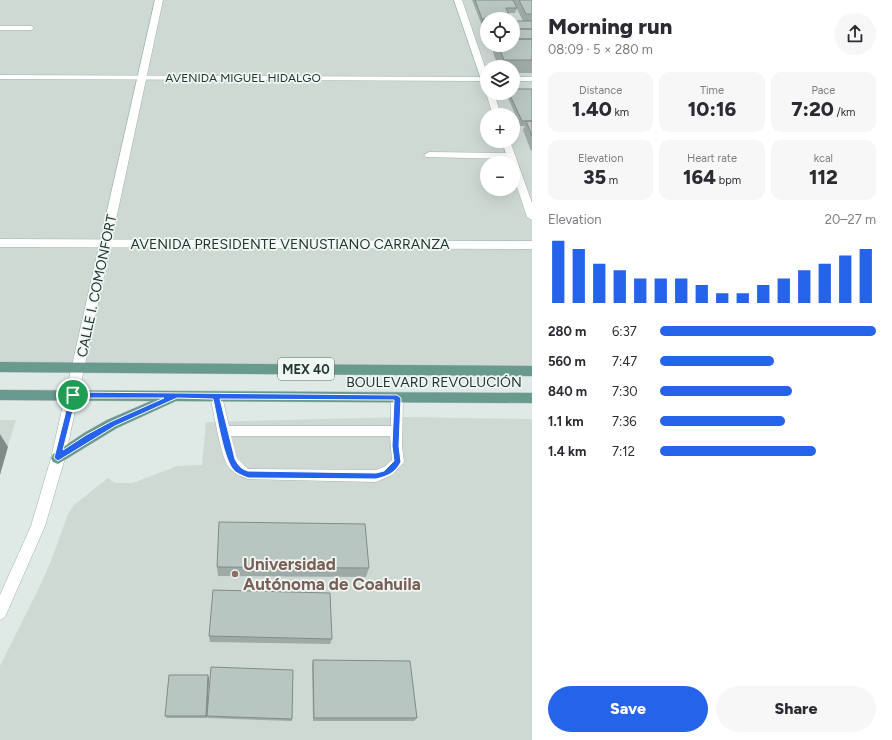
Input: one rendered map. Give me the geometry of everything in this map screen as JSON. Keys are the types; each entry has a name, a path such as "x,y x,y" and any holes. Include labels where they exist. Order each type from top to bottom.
{"main road":[{"name":"MEX 40","path":"0,367 532,371"},
{"name":"BOULEVARD REVOLUCIÓN","path":"0,395 532,398"},
{"path":"58,458 89,437 112,424 177,396"}],"street":[{"name":"CALLE I. COMONFORT","path":"0,612 38,526 58,458 159,0"},
{"path":"458,0 480,64"},
{"name":"AVENIDA MIGUEL HIDALGO","path":"0,77 480,81"},
{"path":"520,79 532,79"},
{"path":"429,155 511,156 508,148"},
{"path":"520,182 532,217"},
{"name":"AVENIDA PRESIDENTE VENUSTIANO CARRANZA","path":"0,243 532,245"}],"lane":[{"path":"0,28 31,28"},
{"path":"216,396 233,463 241,472 248,474 376,476 386,474 398,462 396,431 397,398"},
{"path":"224,431 396,431"}],"shaded area":[{"path":"0,0 532,0 532,374 0,372"},
{"name":"Universidad Autónoma de Coahuila","path":"404,417 532,419 532,740 0,740 0,666 40,586 68,514 74,505 108,478 115,483 133,483 177,466 202,465 206,422"},
{"path":"0,420 16,420 0,471"}],"building":[{"path":"475,0 513,0 517,8 506,8 508,12 480,12 480,14"},
{"path":"519,0 532,0 532,14 526,14"},
{"path":"520,21 532,21 532,29 520,29"},
{"path":"520,29 532,29 532,39 520,39"},
{"path":"520,39 532,39 532,60 504,60 501,52 520,52"},
{"path":"520,89 532,89 532,121 522,121 520,117 520,108 516,108 512,100 520,100"},
{"path":"526,121 532,121 532,136"},
{"path":"219,522 365,524 369,568 217,567"},
{"path":"213,590 330,593 332,639 209,636"},
{"path":"313,660 410,661 417,718 314,718"},
{"path":"211,667 293,670 292,719 207,716"},
{"path":"169,675 208,675 206,716 165,716"}],"place":[{"name":"Universidad Autónoma de Coahuila","path":"235,574"}],"route":[{"path":"73,395 58,458 89,437 112,424 177,396 216,396 352,397 397,398 396,446 398,462 386,474 376,476 248,474 241,472 235,467 231,460 216,396 73,395"}]}
